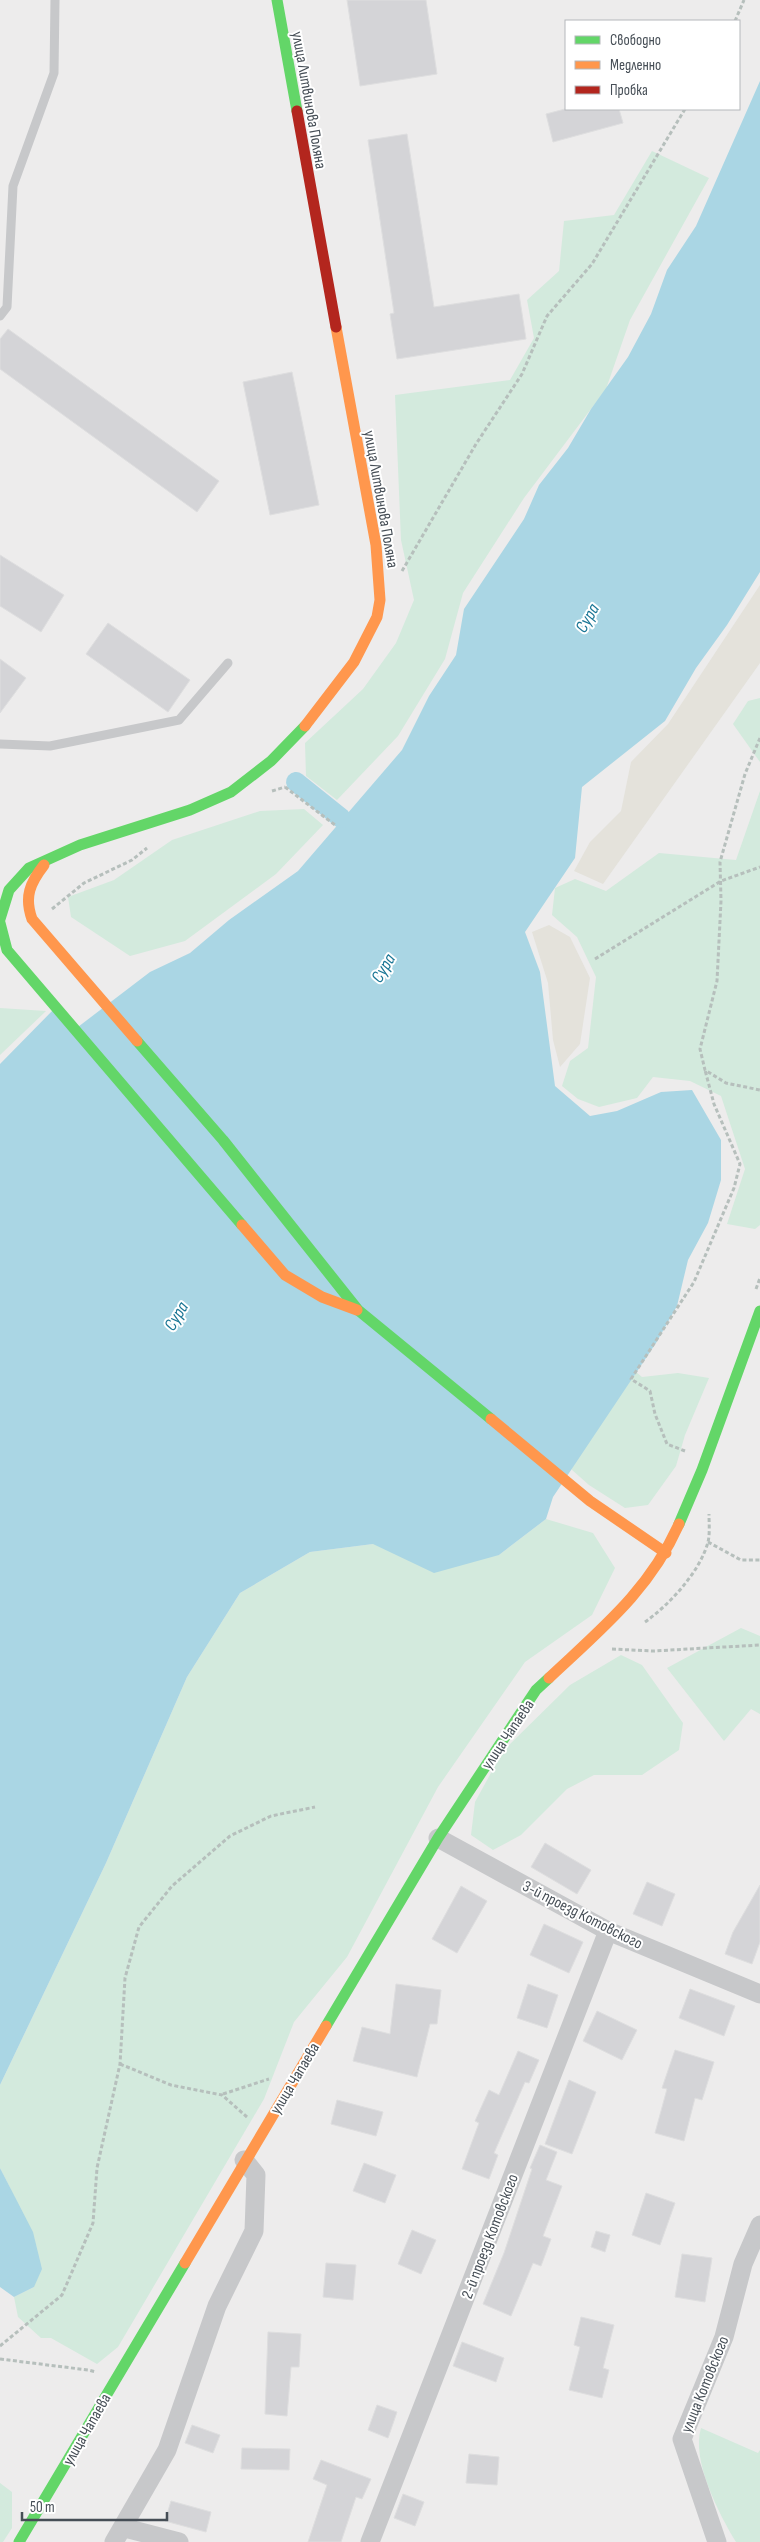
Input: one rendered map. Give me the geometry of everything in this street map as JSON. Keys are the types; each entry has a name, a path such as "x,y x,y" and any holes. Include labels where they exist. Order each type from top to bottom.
{"main road":[{"name":"улица Литвинова Поляна","path":"0,918 1,906 8,890 20,874 50,857 78,845 194,807 230,792 248,780 312,717 368,641 378,615 380,580 376,545 277,0"},
{"path":"50,857 32,881 27,896 27,907 32,919 223,1140 358,1310 590,1501 666,1554"},
{"path":"0,923 8,950 30,978 284,1275 322,1297 358,1310"},
{"name":"улица Чапаева","path":"19,2542 244,2160 438,1838 536,1690 629,1603 666,1554 702,1470 760,1311"}],"street":[{"name":"3-й проезд Котовского","path":"438,1838 608,1931 760,1994"},
{"name":"2-й проезд Котовского","path":"370,2542 608,1931"},
{"path":"180,2542 119,2535 167,2450 217,2306 254,2231 256,2175 244,2160"},
{"name":"улица Котовского","path":"717,2542 682,2439 724,2337 743,2264 760,2225"}],"lane":[{"path":"0,316 6,307 13,186 54,73 55,0"},
{"path":"0,744 50,746 179,720 228,663"}],"path":[{"path":"735,20 744,0"},
{"path":"399,578 476,444 522,374 547,316 592,264 684,110"},
{"path":"692,1454 667,1444 655,1414 650,1391 631,1379 694,1282 734,1188 740,1164 714,1104 700,1049 717,981 720,862 745,774 760,738"},
{"path":"285,787 335,825"},
{"path":"595,960 721,881 760,867"},
{"path":"705,1070 726,1083 760,1090"},
{"path":"708,1542 741,1560 760,1560"},
{"path":"581,1648 653,1652 760,1645"},
{"path":"0,2346 62,2295 93,2223 97,2168 120,2064 126,1978 139,1927 172,1886 230,1836 271,1816 315,1808"},
{"path":"120,2064 171,2085 222,2095 300,2068"},
{"path":"222,2095 262,2131"},
{"path":"0,2359 88,2370 115,2380"}],"green space":[{"path":"652,151 709,178 630,320 606,389 524,498 463,593 445,659 398,736 337,800 306,776 305,743 363,689 396,643 414,600 401,540 395,395 510,380 534,338 527,300 559,271 564,221 614,215"},
{"path":"760,698 760,762 733,724 748,701"},
{"path":"760,791 760,1225 755,1229 727,1224 745,1169 721,1096 690,1081 653,1077 637,1098 599,1107 578,1099 562,1086 570,1061 588,1048 596,977 577,937 552,915 555,888 575,879 606,891 659,853 736,860"},
{"path":"304,809 323,825 276,874 185,941 130,956 71,917 68,897 114,880 172,840 260,811"},
{"path":"0,1008 46,1011 0,1055"},
{"path":"636,1372 642,1377 678,1373 709,1378 685,1435 676,1466 648,1505 625,1508 589,1485 571,1469"},
{"path":"546,1519 593,1533 615,1568 592,1615 525,1662 438,1787 347,1957 294,2022 264,2099 118,2347 97,2364 51,2338 41,2338 18,2317 14,2297 34,2287 10,2188 0,2168 0,2085 106,1863 187,1677 240,1593 310,1552 373,1544 499,1555"},
{"path":"741,1628 760,1636 760,1714 751,1709 724,1741 667,1668"},
{"path":"621,1655 642,1665 683,1723 679,1750 642,1775 594,1775 567,1789 521,1835 493,1850 471,1835 475,1802 503,1751 570,1685"},
{"path":"701,2428 758,2453 760,2450 760,2542 736,2542 722,2517 703,2471 699,2441"},
{"path":"0,2483 12,2492 12,2528 3,2542 0,2542"}],"sand":[{"path":"760,585 760,663 603,884 574,871 590,842 621,811 631,762 668,724"},
{"path":"549,925 570,937 590,978 580,1044 560,1067 553,1040 548,983 532,932"}],"water":[{"name":"Сура","path":"760,81 760,572 727,625 696,668 665,721 582,787 575,858 525,932 540,972 555,1086 590,1116 617,1111 661,1092 692,1090 721,1140 721,1180 708,1223 688,1260 677,1306 656,1343 553,1497 546,1519 499,1555 434,1573 373,1544 310,1552 240,1593 187,1677 106,1863 0,2085 0,1064 55,1008 74,1030 150,972 190,953 229,920 298,871 402,750 429,696 456,655 464,609 524,519 539,485 568,448 591,409 628,357 651,314 667,270 696,226"},
{"path":"0,2168 33,2232 42,2269 34,2287 14,2297 0,2287"}],"building":[{"path":"347,0 426,0 437,74 360,86"},
{"path":"565,109 619,110 623,123 553,142 546,114"},
{"path":"407,134 434,307 519,294 526,339 397,359 390,314 394,313 368,140"},
{"path":"8,329 219,481 197,512 0,369 0,339"},
{"path":"292,372 319,505 270,515 243,382"},
{"path":"0,555 64,595 41,632 0,606"},
{"path":"108,623 190,680 168,712 86,654"},
{"path":"0,659 26,678 0,713"},
{"path":"545,1843 591,1870 577,1894 531,1867"},
{"path":"647,1882 675,1894 662,1926 633,1914"},
{"path":"760,1885 760,1942 752,1964 725,1954 733,1932"},
{"path":"461,1886 487,1901 457,1953 432,1939"},
{"path":"544,1924 583,1942 569,1973 530,1955"},
{"path":"396,1984 441,1990 437,2024 430,2024 417,2077 353,2061 362,2027 390,2034"},
{"path":"528,1984 558,1995 547,2028 517,2018"},
{"path":"690,1989 735,2006 724,2036 679,2018"},
{"path":"597,2011 637,2030 622,2060 583,2041"},
{"path":"675,2050 714,2062 702,2100 695,2098 684,2141 655,2133 667,2089 662,2088"},
{"path":"518,2051 539,2060 529,2083 525,2082 494,2153 498,2155 489,2179 462,2169 479,2123 475,2121 489,2090 499,2095"},
{"path":"569,2080 596,2092 572,2154 545,2144"},
{"path":"337,2100 383,2112 376,2136 331,2124"},
{"path":"540,2145 557,2152 546,2180 562,2186 543,2236 551,2239 541,2266 533,2263 511,2316 483,2304 504,2253 532,2169 530,2168"},
{"path":"364,2163 396,2175 385,2203 353,2191"},
{"path":"646,2193 675,2203 660,2245 632,2235"},
{"path":"412,2230 436,2240 421,2274 398,2264"},
{"path":"596,2231 610,2235 605,2252 591,2247"},
{"path":"682,2254 712,2258 705,2302 675,2297"},
{"path":"326,2263 356,2265 353,2300 323,2297"},
{"path":"581,2317 614,2325 603,2368 609,2370 602,2398 569,2390 580,2347 574,2345"},
{"path":"268,2332 301,2334 299,2367 291,2367 287,2416 265,2414"},
{"path":"462,2342 504,2358 496,2382 453,2366"},
{"path":"377,2405 397,2412 388,2438 368,2430"},
{"path":"192,2425 220,2435 213,2453 185,2443"},
{"path":"242,2448 290,2449 289,2470 241,2469"},
{"path":"469,2454 499,2457 497,2485 466,2483"},
{"path":"321,2460 371,2479 362,2499 356,2497 341,2542 308,2542 327,2485 313,2479"},
{"path":"403,2494 424,2502 415,2526 394,2518"},
{"path":"171,2501 211,2512 206,2532 165,2521"}],"waterway":[{"path":"296,782 341,818"}],"traffic: fast":[{"path":"277,0 297,111"},
{"path":"0,919 9,890 29,868 80,845 190,810 231,792 271,761 305,726"},
{"path":"0,923 7,950 242,1225"},
{"path":"137,1041 223,1140 358,1310 491,1419"},
{"path":"679,1524 702,1470 760,1311"},
{"path":"326,2026 438,1838 536,1690 549,1678"},
{"path":"19,2542 185,2263"}],"traffic: slow":[{"path":"305,726 354,662 377,617 380,600 376,545 336,327"},
{"path":"44,865 35,878 30,890 29,904 32,919 137,1041"},
{"path":"242,1225 285,1275 322,1297 357,1310"},
{"path":"491,1419 590,1501 666,1553"},
{"path":"549,1678 622,1608 653,1569 667,1548 679,1524"},
{"path":"185,2263 326,2026"}],"traffic: jam":[{"path":"297,111 336,327"}]}
